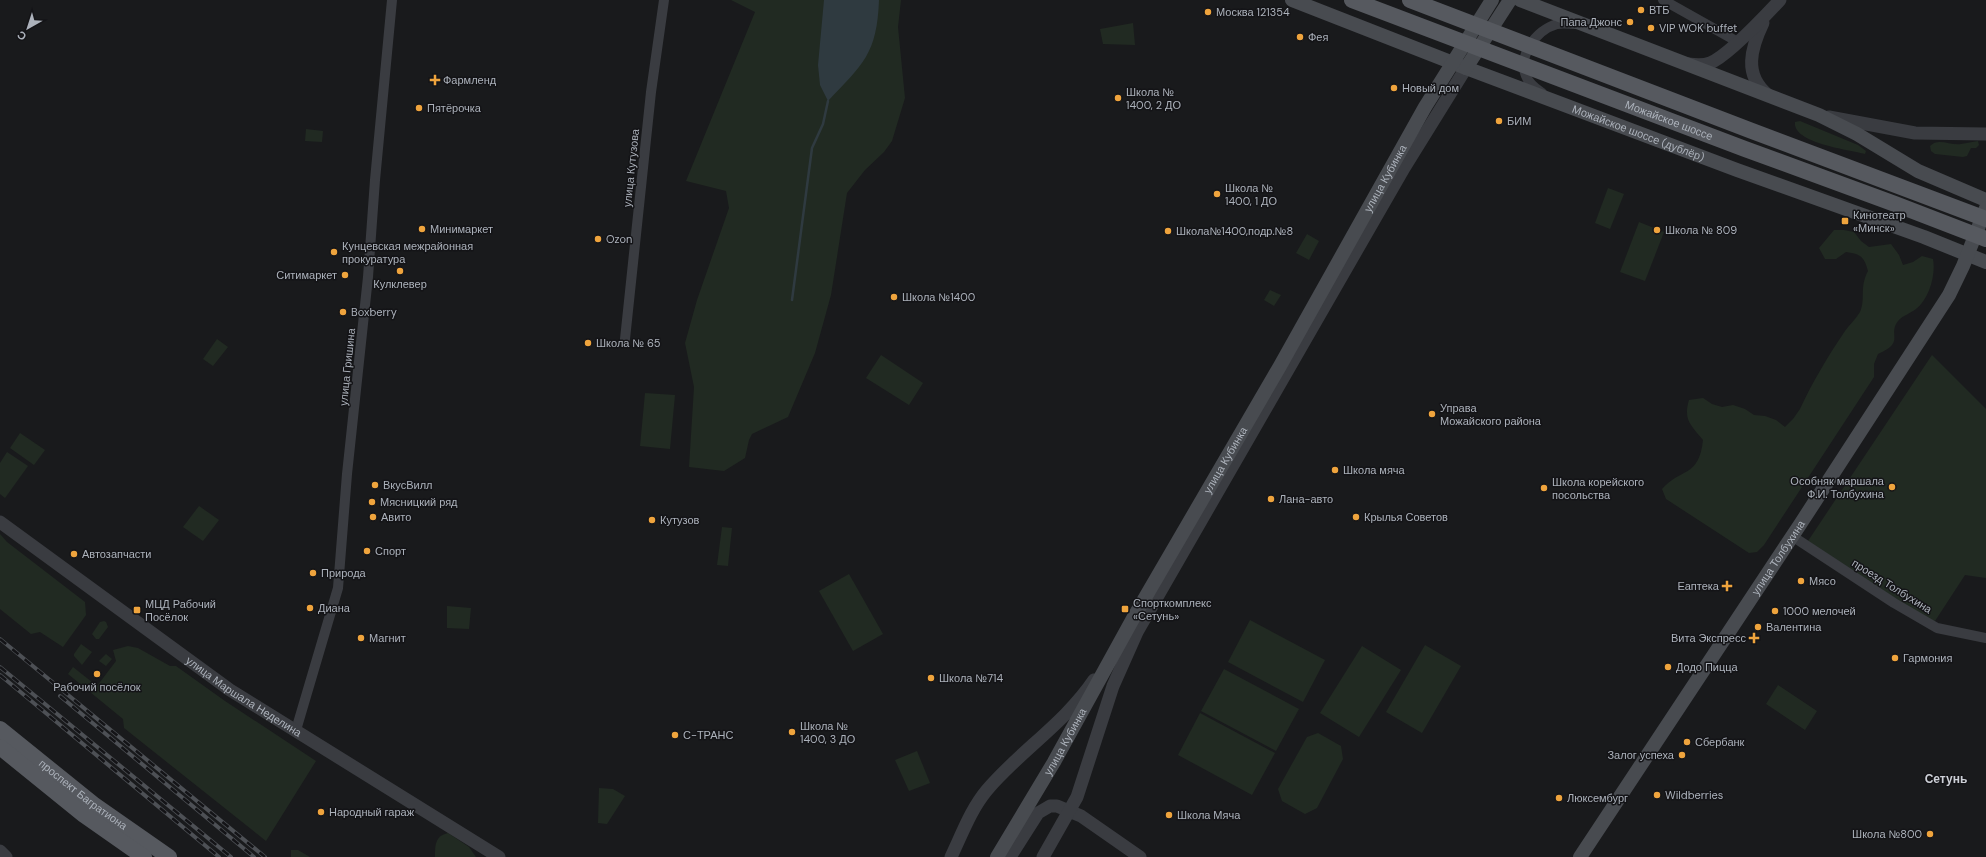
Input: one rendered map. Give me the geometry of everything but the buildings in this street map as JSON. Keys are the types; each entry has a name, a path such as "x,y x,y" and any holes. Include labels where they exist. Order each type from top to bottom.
{"main road":[{"name":"Можайское шоссе (дублёр)","path":"1292,0 1452,63 1737,170 1968,254 1986,262"},
{"name":"Можайское шоссе","path":"1352,0 1986,239"},
{"name":"Можайское шоссе","path":"1410,0 1745,129 1986,219"},
{"name":"улица Кубинка","path":"1001,855 1116,649 1452,63 1492,0"},
{"path":"1466,68 1510,0"},
{"path":"1520,0 1819,115 1882,148 1918,171 1986,200"},
{"name":"улица Толбухина","path":"1580,857 1949,295 1968,254 1986,208"},
{"name":"проспект Багратиона","path":"0,729 93,804 169,857"},
{"name":"проспект Багратиона","path":"0,747 84,815 144,857"}],"street":[{"name":"улица Гришина","path":"296,730 338,588 347,474 367,284 392,0"},
{"name":"улица Кутузова","path":"625,339 651,92 664,0"},
{"path":"1663,0 1738,42"},
{"path":"1687,64 1700,65 1710,63 1738,42 1780,0"},
{"path":"1767,14 1756,38 1752,74 1756,83 1768,95"},
{"path":"1553,100 1534,87 1527,79 1523,68 1526,54 1533,41 1544,31 1557,24 1588,25"},
{"path":"1043,857 1077,797 1113,686 1137,632 1404,168 1466,68"},
{"path":"1819,115 1915,133 1986,134"},
{"name":"улица Маршала Неделина","path":"0,522 230,690 498,857"},
{"name":"проезд Толбухина","path":"1792,536 1894,603 1937,628 1986,638"},
{"path":"951,857 978,802 988,789 1073,707 1116,649"},
{"path":"1001,855 1038,813 1050,806 1057,806 1071,810 1106,832 1140,857"},
{"path":"0,851 6,857"}],"shaded area":[{"path":"731,0 901,0 898,27 905,98 892,141 884,152 865,170 847,193 831,295 815,353 788,417 752,434 745,458 724,471 689,467 694,387 685,343 697,300 729,208 726,191 686,181 755,12"},
{"path":"824,0 879,0 875,33 866,57 859,67 828,101 820,85 818,65"},
{"path":"1133,23 1135,45 1103,44 1100,29"},
{"path":"1800,121 1858,145 1866,151 1865,154 1835,148 1812,140 1803,135 1797,129 1795,122"},
{"path":"306,129 323,131 322,142 305,141"},
{"path":"1978,141 1979,145 1976,148 1971,148 1967,156 1963,157 1935,154 1931,151 1930,146 1937,142 1961,144"},
{"path":"1608,188 1624,194 1610,229 1595,223"},
{"path":"1639,222 1664,232 1645,281 1620,272"},
{"path":"1834,230 1854,232 1861,241 1869,247 1891,244 1899,255 1903,265 1913,262 1922,256 1933,259 1934,265 1932,279 1928,293 1921,305 1898,321 1894,330 1894,342 1886,350 1878,354 1874,364 1874,377 1764,545 1757,552 1749,553 1666,499 1662,489 1669,482 1693,467 1701,452 1703,440 1689,422 1687,407 1689,400 1703,398 1712,404 1722,407 1733,405 1745,409 1754,415 1765,416 1776,420 1785,427 1800,409 1826,360 1845,331 1860,312 1863,302 1863,288 1868,271 1863,259 1858,255 1846,252 1836,259 1825,259 1819,248"},
{"path":"1307,234 1319,241 1309,260 1296,253"},
{"path":"1270,290 1281,295 1274,306 1264,300"},
{"path":"217,339 228,347 213,366 203,359"},
{"path":"881,355 923,383 909,405 866,378"},
{"path":"1932,355 1986,409 1986,578 1965,575 1935,621 1925,618 1808,541"},
{"path":"645,393 675,395 670,449 640,446"},
{"path":"20,433 45,450 34,465 10,448"},
{"path":"7,452 28,466 5,498 0,494 0,463"},
{"path":"199,506 219,520 203,541 183,527"},
{"path":"722,527 732,528 728,566 717,565"},
{"path":"0,534 7,542 85,602 86,615 63,647 40,632 31,634 0,609"},
{"path":"849,574 883,634 853,651 819,591"},
{"path":"447,606 471,608 469,629 447,628"},
{"path":"1250,620 1325,660 1303,702 1228,662"},
{"path":"104,621 108,627 99,639 96,639 92,634 100,622"},
{"path":"81,644 92,652 82,665 74,656"},
{"path":"1425,645 1461,666 1422,733 1386,712"},
{"path":"128,646 138,648 170,666 176,666 225,701 316,761 266,841 124,728 123,719 68,674 73,667 97,686 116,661 113,650"},
{"path":"1362,646 1401,670 1359,737 1320,713"},
{"path":"106,654 112,659 106,666 99,661"},
{"path":"1224,669 1299,709 1276,751 1201,711"},
{"path":"1778,685 1817,711 1805,730 1766,704"},
{"path":"1200,713 1275,753 1252,795 1178,755"},
{"path":"1318,733 1341,746 1343,759 1317,808 1305,814 1282,801 1278,789 1307,737"},
{"path":"917,751 930,783 909,791 895,760"},
{"path":"599,788 613,789 625,796 607,824 598,823"},
{"path":"448,833 469,847 476,857 435,857 438,839 440,836"},
{"path":"291,850 298,850 310,857 291,857"}],"waterway":[{"path":"792,300 812,148 823,124 828,101"}],"railway":[{"path":"0,639 265,857"},
{"path":"0,667 231,857"},
{"path":"0,675 219,857"},
{"path":"60,696 254,857"}],"place":[{"name":"ВТБ","path":"1641,10"},
{"name":"Москва 121354","path":"1208,12"},
{"name":"Папа Джонс","path":"1630,22"},
{"name":"VIP WOK buffet","path":"1651,28"},
{"name":"Фея","path":"1300,37"},
{"name":"Фармленд","path":"435,80"},
{"name":"Новый дом","path":"1394,88"},
{"name":"Школа № 1400, 2 ДО","path":"1118,98"},
{"name":"Пятёрочка","path":"419,108"},
{"name":"БИМ","path":"1499,121"},
{"name":"Школа № 1400, 1 ДО","path":"1217,194"},
{"name":"Кинотеатр «Минск»","path":"1845,221"},
{"name":"Минимаркет","path":"422,229"},
{"name":"Школа № 809","path":"1657,230"},
{"name":"Школа№1400,подр.№8","path":"1168,231"},
{"name":"Ozon","path":"598,239"},
{"name":"Кунцевская межрайонная прокуратура","path":"334,252"},
{"name":"Кулклевер","path":"400,271"},
{"name":"Ситимаркет","path":"345,275"},
{"name":"Школа №1400","path":"894,297"},
{"name":"Boxberry","path":"343,312"},
{"name":"Школа № 65","path":"588,343"},
{"name":"Управа Можайского района","path":"1432,414"},
{"name":"Школа мяча","path":"1335,470"},
{"name":"ВкусВилл","path":"375,485"},
{"name":"Особняк маршала Ф.И. Толбухина","path":"1892,487"},
{"name":"Школа корейского посольства","path":"1544,488"},
{"name":"Лана-авто","path":"1271,499"},
{"name":"Мясницкий ряд","path":"372,502"},
{"name":"Авито","path":"373,517"},
{"name":"Крылья Советов","path":"1356,517"},
{"name":"Кутузов","path":"652,520"},
{"name":"Спорт","path":"367,551"},
{"name":"Автозапчасти","path":"74,554"},
{"name":"Природа","path":"313,573"},
{"name":"Мясо","path":"1801,581"},
{"name":"Еаптека","path":"1727,586"},
{"name":"Диана","path":"310,608"},
{"name":"Спорткомплекс «Сетунь»","path":"1125,609"},
{"name":"МЦД Рабочий Посёлок","path":"137,610"},
{"name":"1000 мелочей","path":"1775,611"},
{"name":"Валентина","path":"1758,627"},
{"name":"Магнит","path":"361,638"},
{"name":"Вита Экспресс","path":"1754,638"},
{"name":"Гармония","path":"1895,658"},
{"name":"Додо Пицца","path":"1668,667"},
{"name":"Рабочий посёлок","path":"97,674"},
{"name":"Школа №714","path":"931,678"},
{"name":"Школа № 1400, 3 ДО","path":"792,732"},
{"name":"С-ТРАНС","path":"675,735"},
{"name":"Сбербанк","path":"1687,742"},
{"name":"Залог успеха","path":"1682,755"},
{"name":"Wildberries","path":"1657,795"},
{"name":"Люксембург","path":"1559,798"},
{"name":"Народный гараж","path":"321,812"},
{"name":"Школа Мяча","path":"1169,815"},
{"name":"Школа №800","path":"1930,834"}],"district":[{"name":"Сетунь","path":"1946,779"}]}
